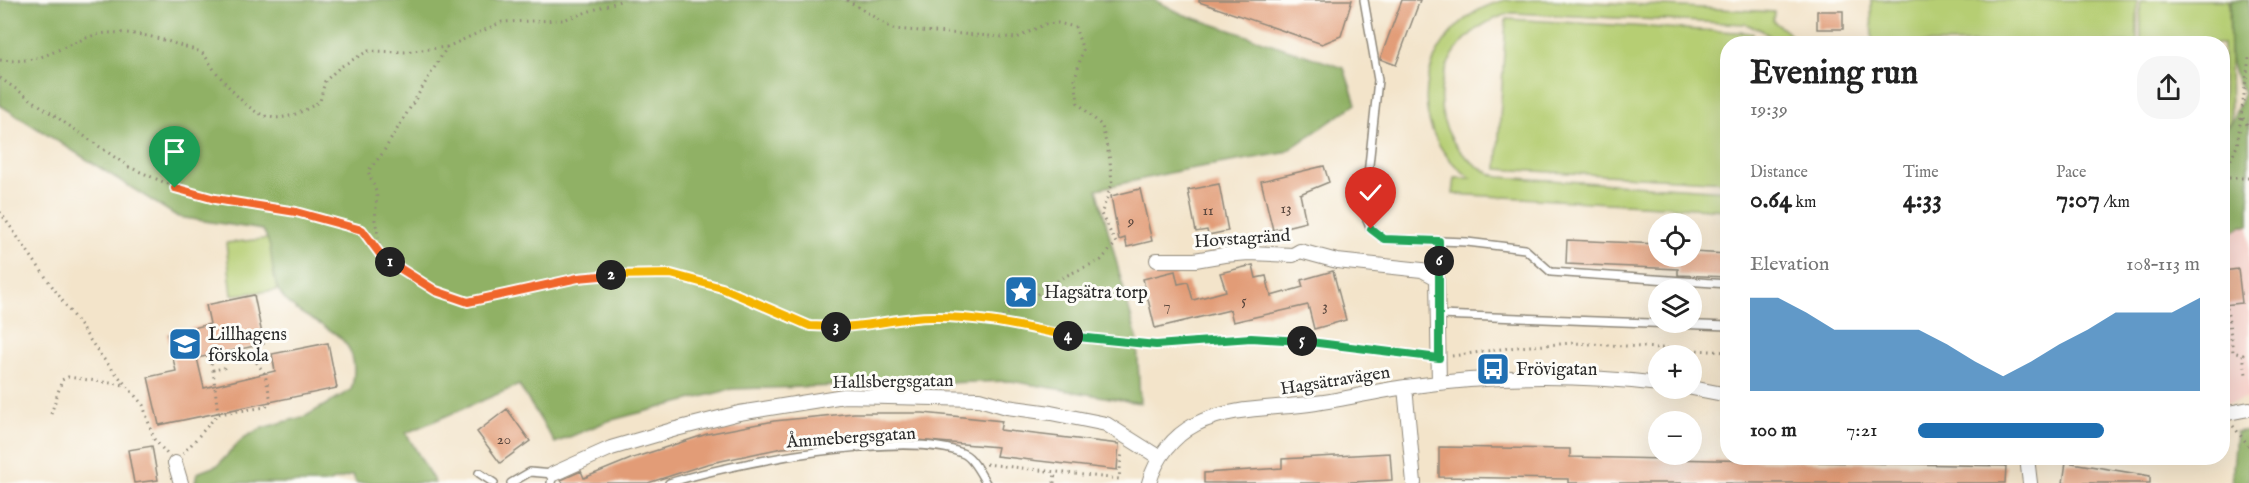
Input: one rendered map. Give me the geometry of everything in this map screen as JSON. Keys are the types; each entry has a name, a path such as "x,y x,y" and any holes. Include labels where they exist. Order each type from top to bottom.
{"street":[{"name":"Hovstagränd","path":"1157,260 1195,260 1224,255 1293,255 1300,251 1337,261 1422,270 1437,278"},
{"path":"1437,278 1439,383"},
{"name":"Hagsätravägen","path":"1149,483 1160,458 1170,445 1181,434 1211,418 1439,383 1579,377 1648,383"},
{"path":"1405,387 1414,483"},
{"path":"1702,390 1720,393"},
{"name":"Hallsbergsgatan","path":"552,479 611,448 676,429 739,413 844,396 979,399 1007,407 1106,424 1160,458"},
{"path":"2230,417 2249,409"},
{"path":"175,463 181,483"},
{"path":"2028,465 2030,483"}],"lane":[{"path":"1364,0 1378,80 1365,203 1366,217 1371,229 1384,239 1439,241 1525,249 1551,272 1720,283"},
{"path":"1437,278 1439,241"},
{"path":"1439,315 1720,326"},
{"name":"Åmmebergsgatan","path":"669,483 804,452 907,446 941,448 966,455 986,483"},
{"path":"479,472 494,483"},
{"path":"511,483 530,472 552,479"}],"path":[{"path":"0,60 31,61 55,53 88,37 118,33 164,40 202,54 216,72 258,114 275,120 299,115 320,101 325,81 340,67 368,51 404,52 447,47 502,22 563,20 623,0"},
{"path":"847,0 893,29 1017,38 1045,24 1058,23 1075,27 1083,50 1075,78 1078,103 1102,126 1110,160 1112,184 1101,214 1116,243 1101,260 1063,277 997,321"},
{"path":"383,258 375,220 377,194 368,171 382,154 447,47"},
{"path":"2230,162 2237,146 2249,58"},
{"path":"0,78 129,167 175,188 215,199 296,212 362,230 383,258 436,291 468,302 578,278 621,274 671,274 722,288 810,326 861,327 931,317 997,321 1074,338 1156,345 1251,338 1308,341 1439,358 1516,346 1574,343 1720,351"},
{"path":"2242,116 2249,129"},
{"path":"2230,177 2249,178"},
{"path":"0,212 45,279 125,385 143,405 154,439 175,463 218,414 266,407 271,401 265,374 251,355 228,360 224,368 213,370"},
{"path":"2230,327 2234,352 2243,355 2246,374"},
{"path":"208,353 213,370 218,414"},
{"path":"51,414 62,380 68,377 125,385"},
{"path":"2230,422 2249,446"},
{"path":"1005,466 1119,478 1126,435"},
{"path":"1054,483 1055,472"}],"shaded area":[{"path":"2242,226 2249,226 2249,398 2230,402 2230,232"}],"green space":[{"path":"0,0 1155,0 1182,14 1344,68 1356,104 1284,153 1183,170 1097,189 1137,339 1140,403 1011,381 732,389 608,421 555,443 519,385 406,433 435,483 356,483 353,475 325,483 195,483 197,473 218,465 243,438 262,428 306,416 351,390 354,368 351,352 330,330 289,304 279,291 269,245 263,230 178,217 0,105"},
{"path":"1505,0 1555,0 1774,12 1773,21 1792,36 1770,36 1745,24 1512,13 1483,25 1462,43 1447,66 1441,91 1443,116 1453,141 1471,161 1499,177 1720,191 1720,210 1453,194 1455,178 1471,178 1447,157 1433,132 1427,105 1428,78 1438,52 1454,30 1476,12"},
{"path":"1871,0 2137,0 2137,36 1872,36"},
{"path":"2140,0 2229,0 2230,36 2141,36"},
{"path":"2231,0 2249,0 2249,226 2242,226 2230,232 2230,125 2244,92 2231,60"},
{"path":"1506,19 1753,33 1753,36 1720,36 1720,182 1497,169"},
{"path":"2230,62 2231,124 2230,124"},
{"path":"273,238 279,290 232,295 226,243"},
{"path":"2249,430 2249,483 2232,483 2236,432"}],"building":[{"path":"1199,0 1352,0 1341,36 1322,44 1199,2"},
{"path":"1402,0 1420,0 1396,65 1380,59"},
{"path":"1817,11 1843,11 1843,29 1817,29"},
{"path":"1324,166 1329,182 1300,194 1306,222 1273,230 1261,181"},
{"path":"1219,184 1228,231 1208,235 1207,230 1196,232 1188,190"},
{"path":"1140,189 1152,241 1127,247 1125,238 1119,240 1111,196"},
{"path":"1567,240 1648,244 1648,267 1702,267 1702,253 1720,254 1720,277 1678,275 1678,269 1566,264"},
{"path":"1253,265 1256,278 1266,276 1271,296 1303,287 1301,280 1333,271 1346,320 1314,329 1308,305 1233,322 1230,310 1155,328 1143,279 1175,271 1178,284 1188,282 1193,300 1226,291 1220,273"},
{"path":"2238,269 2242,303 2230,304 2230,270"},
{"path":"254,295 264,344 197,358 204,388 275,371 272,354 328,343 337,388 159,425 148,377 176,371 167,334 210,324 206,305"},
{"path":"507,409 530,441 500,463 477,432"},
{"path":"854,413 923,413 1002,421 1000,430 1119,444 1117,470 996,456 998,447 903,439 782,448 707,464 648,483 563,483 561,480 581,471 584,478 633,458 707,434 774,421"},
{"path":"152,446 158,480 134,483 128,450"},
{"path":"1439,447 1570,449 1570,457 1648,459 1648,465 1702,465 1702,460 1720,460 1720,465 2006,466 2005,483 1568,483 1568,479 1439,477"},
{"path":"1390,453 1392,480 1333,483 1204,483 1204,473 1282,468 1282,459"},
{"path":"2066,465 2084,465 2150,476 2150,483 2063,483"}],"place":[{"name":"Hagsätra torp","path":"1021,292"},
{"name":"Lillhagens förskola","path":"185,344"},
{"name":"Frövigatan","path":"1493,369"}],"route":[{"path":"175,188 215,199 296,212 362,230 383,258 436,291 468,302 578,278 621,274 671,274 722,288 810,326 861,327 931,317 997,321 1074,338 1156,345 1207,344 1251,338 1308,341 1439,358 1440,297 1437,278 1440,258 1439,241 1384,239 1371,229"}]}
